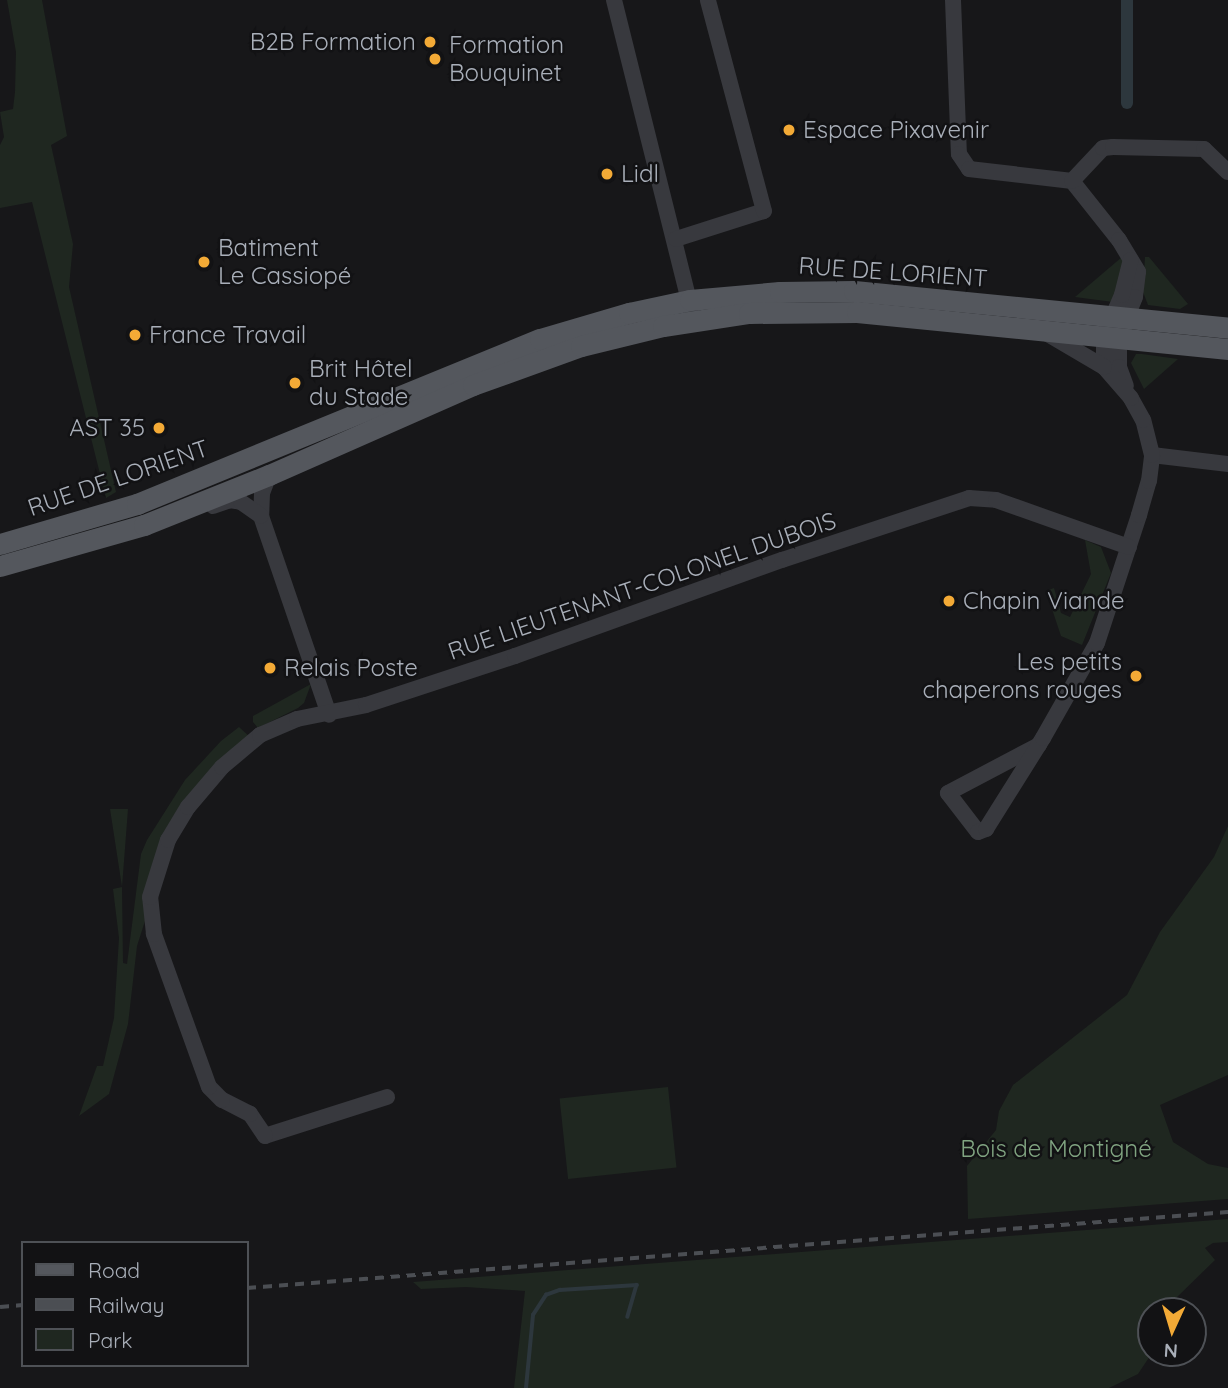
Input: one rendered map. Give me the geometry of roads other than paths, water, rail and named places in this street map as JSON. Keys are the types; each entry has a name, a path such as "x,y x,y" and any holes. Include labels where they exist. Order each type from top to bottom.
{"main road":[{"name":"RUE DE LORIENT","path":"888,304 1038,329 1228,328"},
{"name":"RUE DE LORIENT","path":"0,566 144,524 248,484 578,326 692,311 804,310 888,304 1116,328 1228,349"},
{"name":"RUE DE LORIENT","path":"0,544 117,510 472,376"}],"street":[{"path":"614,0 692,311"},
{"path":"676,239 764,212 708,0"},
{"path":"953,0 957,124 959,154 963,162 969,169 1072,181 1119,240 1138,272 1138,283 1116,328 1104,367"},
{"path":"1072,181 1103,148 1113,147 1204,149 1228,172"},
{"path":"1039,745 948,793 978,832 986,829 1039,745 1097,643 1149,481 1152,455 1143,420 1131,398 1118,362 1116,328"},
{"path":"1038,329 1104,367 1131,398"},
{"path":"1152,455 1228,464"},
{"path":"248,484 252,458"},
{"path":"269,475 262,493 261,516 328,715"},
{"name":"RUE LIEUTENANT-COLONEL DUBOIS","path":"387,1097 265,1136 250,1114 222,1100 209,1087 154,934 150,897 157,868 188,807 222,767 260,735 297,719 328,715 366,705 503,660 782,560 969,498 996,500 1129,548"},
{"name":"RUE DE LORIENT","path":"144,524 157,526 230,500 241,502 261,516"}],"waterway":[{"path":"1127,0 1127,103"},
{"path":"526,1388 533,1315 546,1295 560,1290 637,1285 628,1317"}],"railway":[{"path":"248,1288 1228,1212"},
{"path":"0,1307 21,1305"}],"place":[{"name":"B2B Formation","path":"430,42"},
{"name":"Formation Bouquinet","path":"435,59"},
{"name":"Espace Pixavenir","path":"789,130"},
{"name":"Lidl","path":"607,174"},
{"name":"Batiment Le Cassiopé","path":"204,262"},
{"name":"France Travail","path":"135,335"},
{"name":"Brit Hôtel du Stade","path":"295,383"},
{"name":"AST 35","path":"159,428"},
{"name":"Chapin Viande","path":"949,601"},
{"name":"Relais Poste","path":"270,668"},
{"name":"Les petits chaperons rouges","path":"1136,676"}],"park label":[{"name":"Bois de Montigné","path":"1056,1149"}]}
